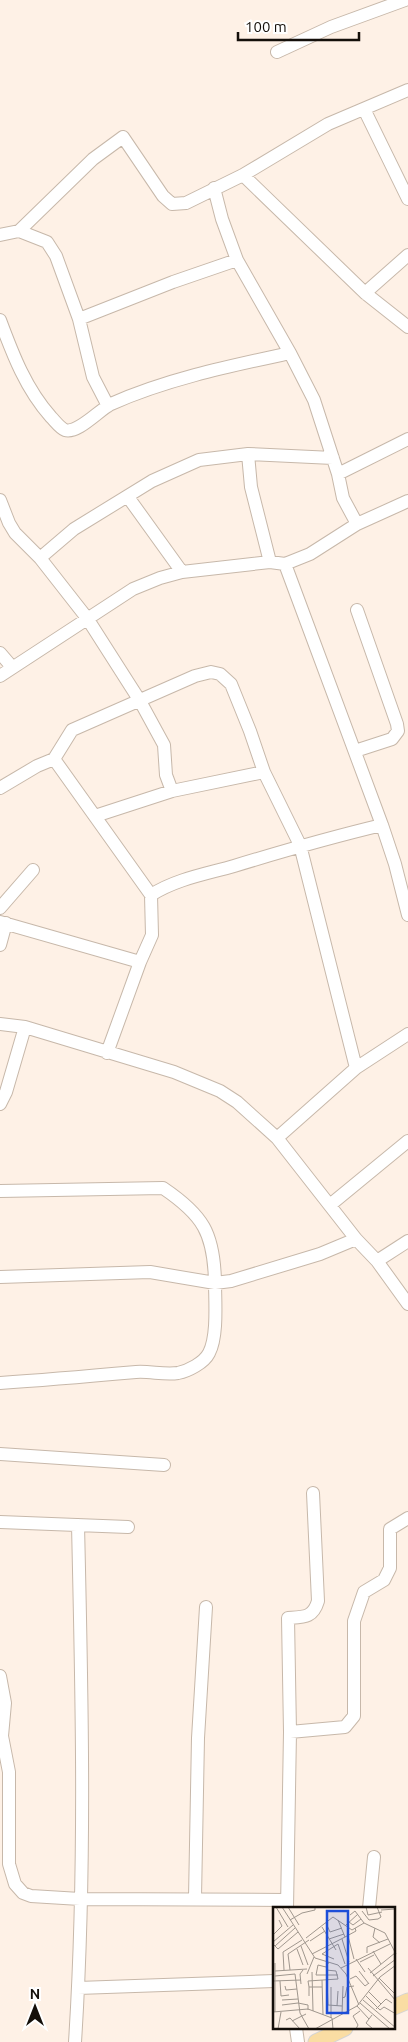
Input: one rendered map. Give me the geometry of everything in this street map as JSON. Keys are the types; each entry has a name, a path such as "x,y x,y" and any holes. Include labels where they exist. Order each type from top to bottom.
{"main road":[{"path":"396,2006 408,2001"},
{"path":"316,2042 341,2030"}],"street":[{"path":"277,52 331,27 405,0"},
{"path":"0,235 19,231 94,159 123,137 163,196 172,204 186,203 243,175 328,124 408,90"},
{"path":"364,109 408,199"},
{"path":"243,175 365,293 408,327"},
{"path":"214,188 222,219 237,260 290,353 314,400 338,474 343,498 357,524"},
{"path":"19,231 48,242 56,256 79,319 93,377 108,406"},
{"path":"365,293 408,255"},
{"path":"79,319 173,282 237,260"},
{"path":"0,320 15,359 29,388 39,403 63,429 74,429 108,406 160,385 290,353"},
{"path":"338,474 408,439"},
{"path":"40,558 74,529 152,481 199,460 248,454 333,458"},
{"path":"248,454 251,487 270,562"},
{"path":"128,496 182,572"},
{"path":"0,500 15,533 40,558 87,618 140,700 164,745 166,775 172,791"},
{"path":"0,676 133,589 160,578 182,572 270,562 285,564 310,554 357,524 408,501"},
{"path":"285,564 396,864 408,915"},
{"path":"355,751 392,739 398,730 357,610"},
{"path":"0,653 12,667"},
{"path":"0,788 37,766 54,759 72,730 195,676 211,672 220,674 231,684 264,772 300,845 356,1068"},
{"path":"54,759 151,896 152,935 140,962 107,1053"},
{"path":"95,816 172,791 264,772"},
{"path":"151,896 166,886 300,845 382,825"},
{"path":"0,908 33,870"},
{"path":"0,945 3,922 140,962"},
{"path":"0,1024 25,1028 174,1072 220,1091 237,1102 277,1138 356,1239 377,1261 408,1304"},
{"path":"0,1104 6,1092 25,1028"},
{"path":"277,1138 356,1068 408,1034"},
{"path":"330,1205 408,1141"},
{"path":"0,1191 163,1188 180,1199 199,1218 209,1236 214,1259 215,1282 213,1341 209,1354 195,1366 178,1373 139,1372 0,1383"},
{"path":"0,1277 150,1272 215,1282 231,1281 320,1254 356,1239"},
{"path":"377,1261 408,1240"},
{"path":"0,1454 164,1465"},
{"path":"0,1676 5,1703 2,1736 9,1772 10,1873 14,1884 23,1893 31,1896 80,1899 195,1898 286,1904 290,1732 288,1618 306,1617 316,1610 318,1601 313,1493"},
{"path":"290,1732 345,1727 354,1716 354,1621 364,1592 384,1580 390,1568 390,1529 408,1518"},
{"path":"0,1522 128,1527"},
{"path":"75,2042 80,1899 81,1650 78,1525"},
{"path":"195,1898 199,1712 206,1607"},
{"path":"369,1907 374,1857"},
{"path":"78,1988 273,1981"}]}
